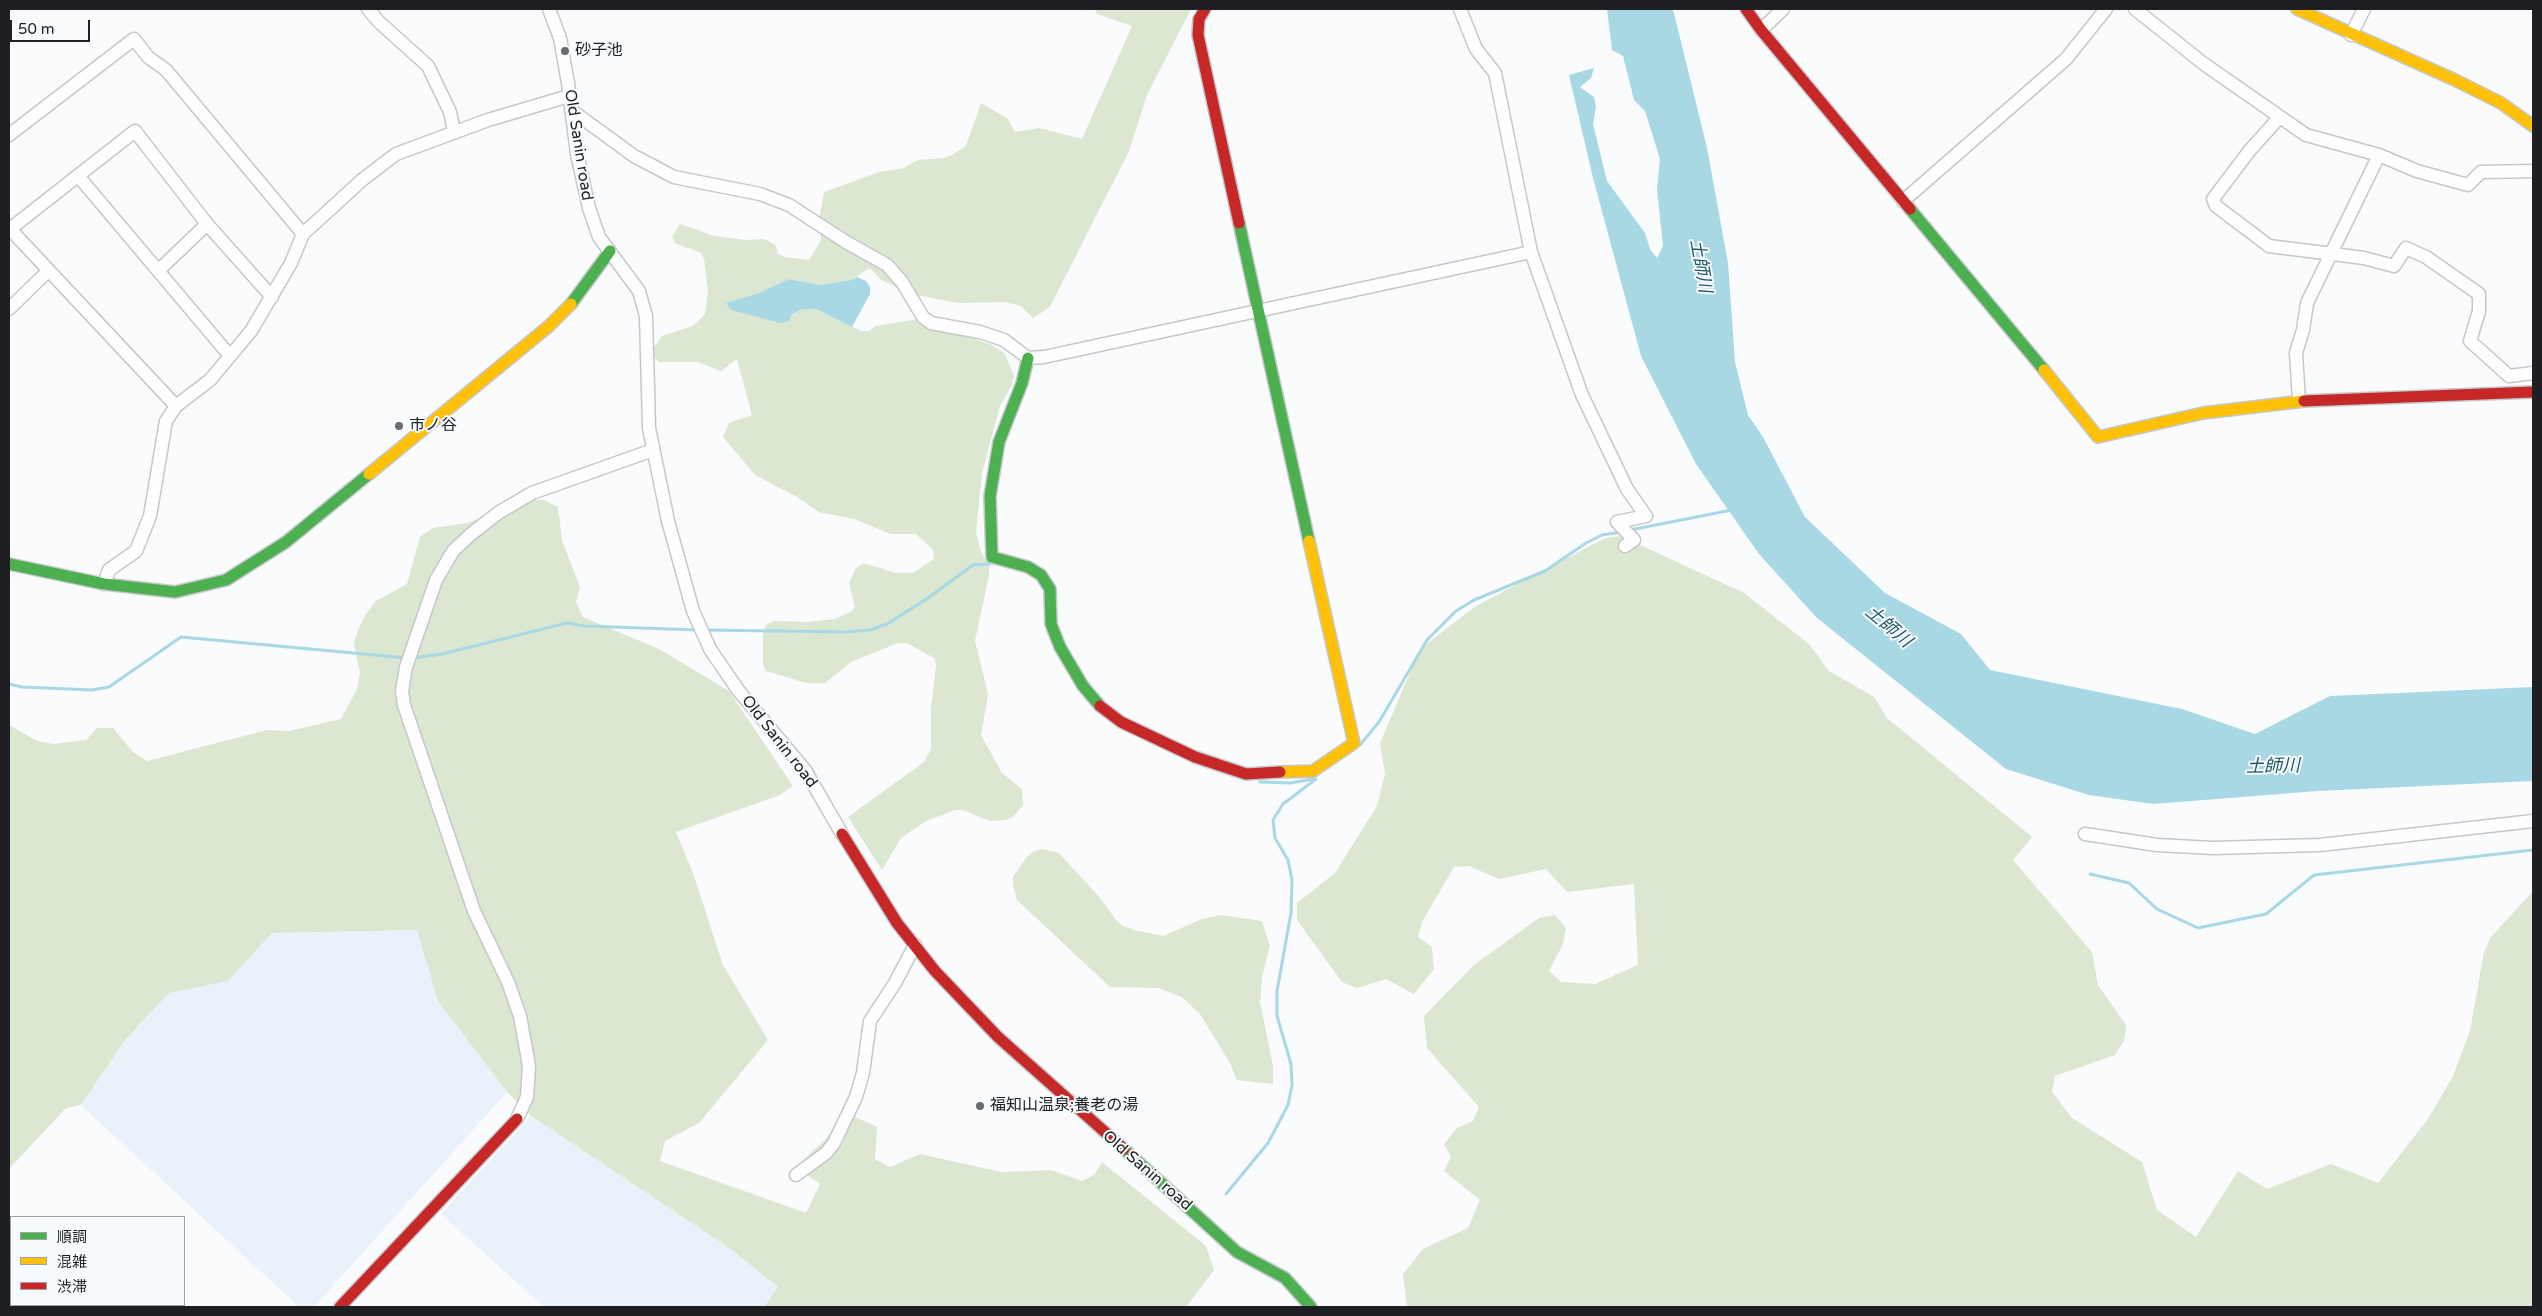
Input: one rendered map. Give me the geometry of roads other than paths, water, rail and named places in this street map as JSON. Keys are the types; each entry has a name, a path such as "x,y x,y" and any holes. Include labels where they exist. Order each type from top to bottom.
{"street":[{"path":"368,9 379,22 428,66 450,112 454,131"},
{"name":"Old Sanin road","path":"549,9 560,38 577,154 589,208 600,237 639,291 646,316 649,428 653,450 668,521 692,612 710,649 738,690 805,770 897,923 935,971 998,1037 1068,1101 1175,1194 1237,1252 1285,1278 1308,1301 1311,1307"},
{"path":"1028,358 1022,383 999,442 990,496 992,557 1028,566 1041,575 1050,589 1051,624 1073,671 1099,705 1121,722 1195,757 1246,774 1313,771 1354,743 1198,35 1199,19 1205,9"},
{"path":"1460,9 1476,49 1495,73 1531,252 1582,395 1627,488 1646,516 1617,522 1634,540 1624,546"},
{"path":"1746,9 1761,30 1998,313 2098,438 2141,426 2203,413 2299,401 2533,392"},
{"path":"1761,30 1783,9"},
{"path":"1903,201 2066,59 2106,9"},
{"path":"2135,9 2204,64 2306,135 2379,155 2417,171 2468,185 2481,172 2533,171"},
{"path":"2297,9 2455,80 2500,103 2533,126"},
{"path":"2351,34 2364,9"},
{"path":"9,135 134,39 148,57 166,70 303,234"},
{"path":"104,584 109,570 136,551 150,516 166,421 176,406 210,380 251,331 291,263 303,234 362,180 396,154 454,131 569,96"},
{"path":"571,110 634,156 674,177 760,194 789,205 846,242 887,265 902,282 923,317 931,323 980,332 1004,340 1028,358 1044,357 1259,309 1531,252"},
{"path":"2279,118 2250,150 2213,199 2216,206 2269,246 2364,258 2394,266 2406,248 2426,257 2479,294 2479,311 2470,341 2509,376 2533,373"},
{"path":"176,406 9,229 135,131 207,224 272,297"},
{"path":"2299,401 2296,353 2303,330 2307,303 2379,155"},
{"path":"79,176 230,356"},
{"path":"159,270 207,224"},
{"path":"9,564 104,584 175,592 226,580 286,542 549,326 572,303 610,251"},
{"path":"9,309 48,271"},
{"path":"340,1307 517,1120 527,1097 529,1066 520,1016 508,982 474,911 404,705 402,691 406,667 436,580 453,551 498,513 532,493 653,450"},
{"path":"2085,834 2157,845 2213,848 2320,845 2533,821"},
{"path":"796,1175 834,1143 856,1097 863,1073 870,1021 895,983 915,945"}],"water":[{"name":"土師川","path":"1607,9 1673,9 1707,148 1728,263 1735,362 1748,415 1763,437 1805,517 1885,593 1961,634 1990,670 2182,709 2255,734 2330,696 2533,687 2533,781 2318,791 2153,804 2089,795 2006,769 1817,618 1759,554 1696,464 1641,356 1593,178 1569,75 1594,68 1591,78 1580,87 1594,97 1596,107 1593,124 1607,181 1645,233 1650,249 1657,258 1663,246 1657,189 1660,159 1645,111 1634,100 1623,56 1612,50"},
{"path":"857,277 866,281 870,287 870,294 852,327 816,309 800,310 792,314 789,321 781,323 731,310 726,303 759,293 789,279 820,285 851,280"}],"waterway":[{"path":"1630,530 1732,510"},
{"path":"1360,745 1379,722 1427,640 1456,611 1474,600 1545,571 1586,543 1602,535 1622,532"},
{"path":"706,630 847,632 870,630 887,624 928,598 973,565 990,564"},
{"path":"413,658 442,654 567,623 585,626 697,630"},
{"path":"9,684 22,687 92,690 109,687 181,637 407,658"},
{"path":"1260,782 1290,783 1313,779"},
{"path":"1226,1194 1268,1143 1288,1105 1292,1085 1291,1064 1277,1016 1277,991 1291,913 1292,880 1288,860 1275,838 1273,820 1283,804 1316,779"},
{"path":"2090,874 2129,883 2157,909 2198,928 2266,914 2314,875 2533,850"}],"place":[{"name":"砂子池","path":"565,51"},
{"name":"市ノ谷","path":"399,426"},
{"name":"福知山温泉;養老の湯","path":"980,1106"}]}
